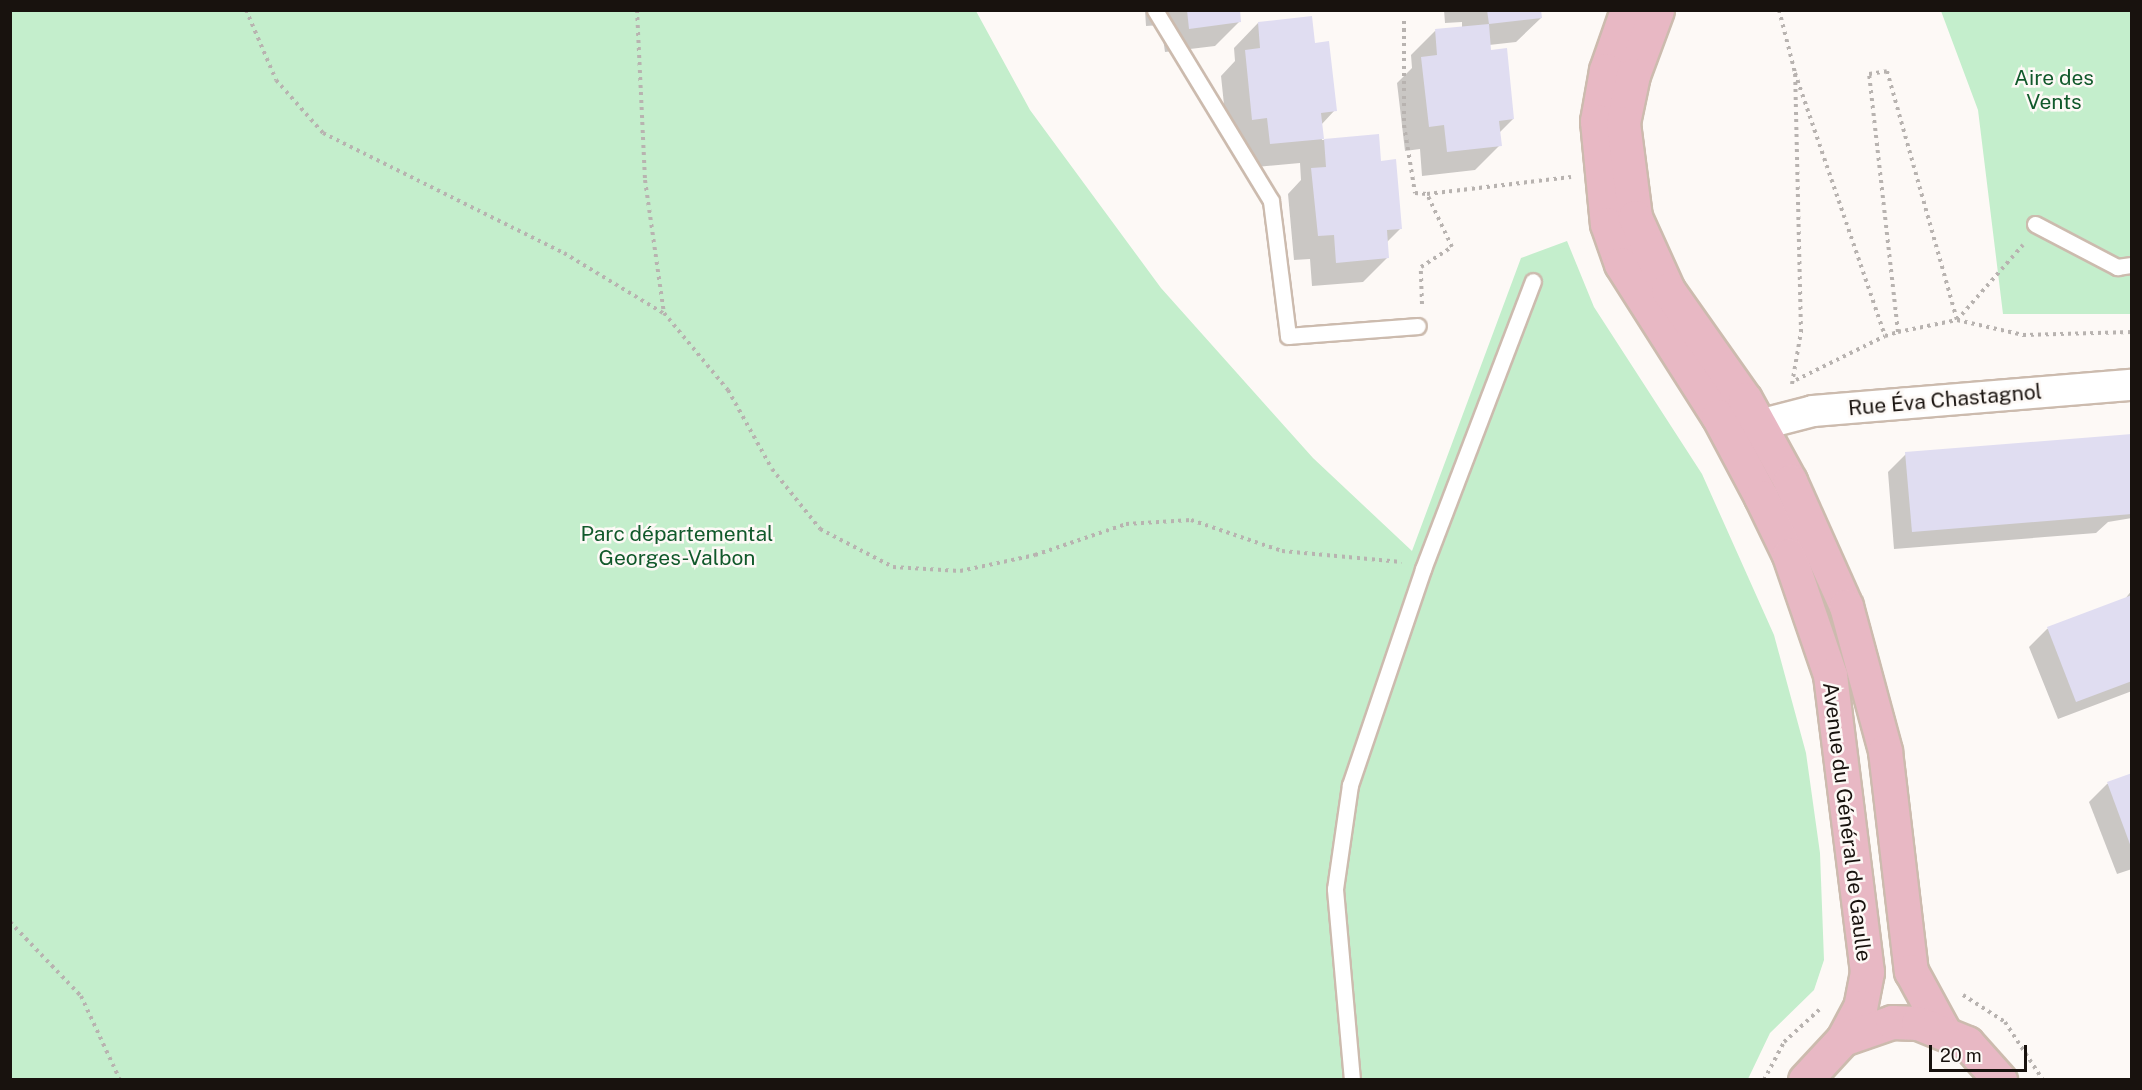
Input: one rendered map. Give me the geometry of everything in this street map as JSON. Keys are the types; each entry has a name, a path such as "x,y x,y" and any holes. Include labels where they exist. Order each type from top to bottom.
{"main road":[{"name":"Avenue du Général de Gaulle","path":"1627,10 1606,70 1597,121 1607,224 1621,264 1718,416 1761,497 1793,566 1830,675 1867,972 1860,1006 1843,1039"},
{"name":"Avenue du Général de Gaulle","path":"1657,10 1633,75 1623,123 1635,217 1668,290 1771,421 1846,606 1885,751 1911,970 1943,1030"},
{"path":"1805,1080 1843,1039 1892,1022 1943,1030 1967,1042 2000,1080"}],"street":[{"name":"Rue Éva Chastagnol","path":"1771,421 2132,385"}],"lane":[{"path":"1155,10 1270,201 1288,336 1418,326"},
{"path":"2035,224 2117,267 2132,265"},
{"path":"1352,1080 1335,889 1350,785 1423,569 1533,280"}],"path":[{"path":"246,10 276,80 323,133 564,253 664,313 728,390 772,469 820,529 893,567 960,571 1035,555 1126,524 1191,520 1282,550 1386,558 1423,569"},
{"path":"637,10 645,180 664,313"},
{"path":"1779,10 1795,73 1885,336"},
{"path":"1404,21 1404,124 1415,193 1427,194 1571,177"},
{"path":"1898,332 1869,74 1887,71 1957,320"},
{"path":"1771,421 1792,382 1801,332 1795,73"},
{"path":"1571,170 1572,189"},
{"path":"1418,326 1423,322 1421,267 1452,247 1427,194"},
{"path":"1957,320 2035,224"},
{"path":"1792,382 1885,336 1957,320 2023,335 2132,332"},
{"path":"10,922 81,996 120,1080"},
{"path":"1764,1080 1784,1042 1825,1003"}],"green space":[{"name":"Parc départemental Georges-Valbon","path":"10,11 976,11 1030,110 1161,288 1313,458 1412,551 1521,258 1567,241 1594,307 1702,474 1774,635 1806,753 1820,853 1824,960 1814,990 1770,1033 1748,1079 11,1079"},
{"name":"Aire des Vents","path":"1941,11 2131,11 2131,314 2003,314 1978,110"}],"building":[{"path":"1187,10 1240,10 1241,22 1189,29"},
{"path":"1487,10 1541,10 1542,18 1489,24"},
{"path":"1312,16 1315,43 1329,41 1337,111 1321,113 1324,139 1270,144 1267,118 1252,120 1245,50 1260,48 1258,22"},
{"path":"1489,24 1491,50 1507,48 1514,119 1499,121 1502,146 1447,152 1444,125 1429,127 1421,57 1437,55 1435,29"},
{"path":"1379,134 1381,161 1396,159 1402,229 1387,230 1389,258 1336,263 1334,235 1318,236 1311,168 1326,167 1324,139"},
{"path":"2132,434 2132,514 1912,532 1905,452"},
{"path":"2132,595 2132,681 2076,702 2047,627"},
{"path":"2132,773 2132,847 2131,847 2107,782"}]}
